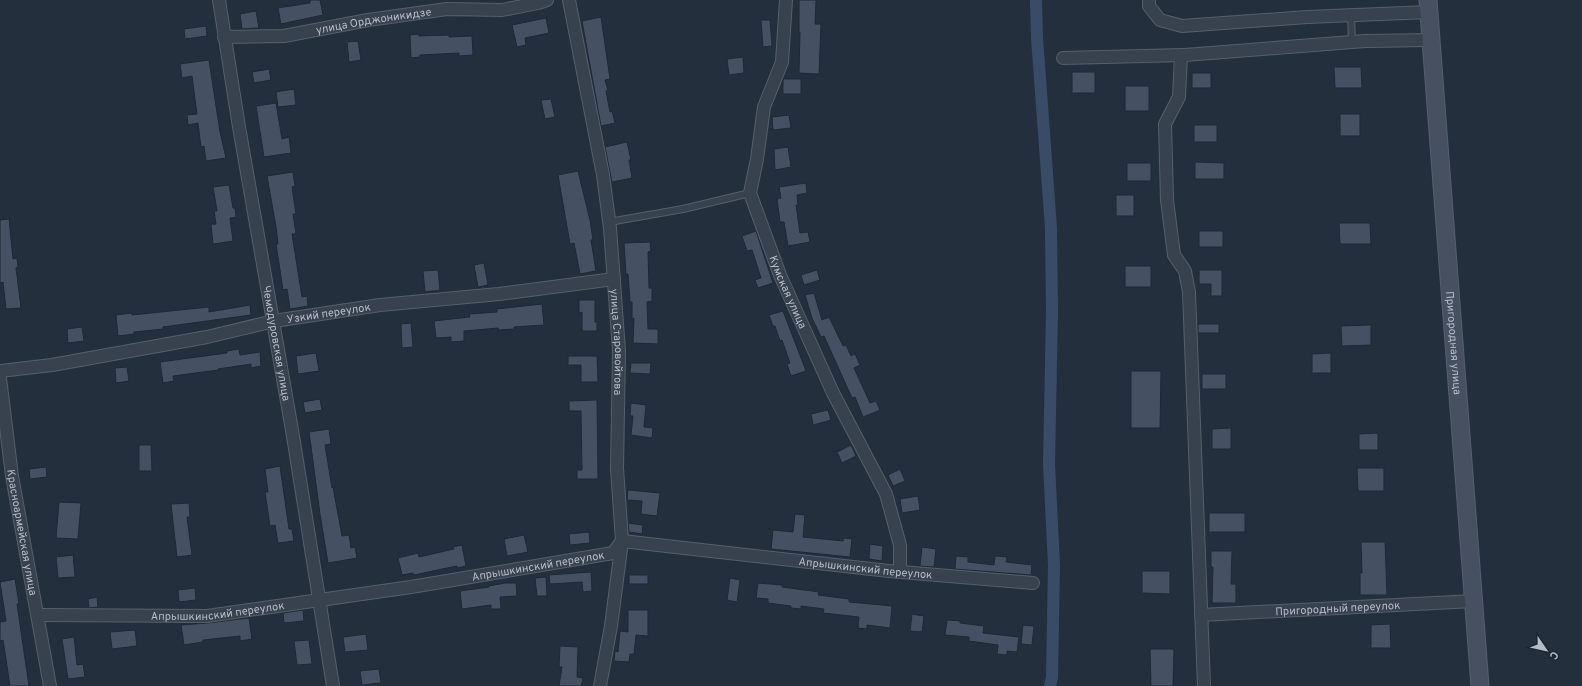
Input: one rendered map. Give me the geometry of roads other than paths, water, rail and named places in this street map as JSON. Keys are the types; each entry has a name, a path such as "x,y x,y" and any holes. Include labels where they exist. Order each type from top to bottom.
{"street":[{"name":"Чемодуровская улица","path":"219,0 239,127 274,321 333,686"},
{"name":"улица Орджоникидзе","path":"224,36 284,36 368,20 447,9 502,10 547,0"},
{"name":"улица Старовойтова","path":"569,0 603,175 609,222 619,351 617,468 622,541 611,626 600,686"},
{"path":"750,193 757,159 764,107 782,62 786,0"},
{"path":"1149,3 1160,20 1182,26 1351,15 1428,6"},
{"name":"Пригородная улица","path":"1428,6 1480,686"},
{"path":"1063,58 1181,55 1352,42 1431,40"},
{"path":"1181,55 1179,97 1165,124 1167,200 1174,255 1185,271 1189,292 1204,686"},
{"name":"Кумская улица","path":"750,193 780,275 833,393 886,494 900,545 900,572"},
{"name":"Узкий переулок","path":"0,371 60,364 207,336 274,321 380,305 499,294 614,279"},
{"name":"Красноармейская улица","path":"0,378 12,476 50,686"},
{"name":"Апрышкинский переулок","path":"38,615 208,616 411,587 613,552 622,541 900,572 1033,584"},
{"name":"Пригородный переулок","path":"1201,615 1474,601"}],"lane":[{"path":"1351,15 1352,42"},
{"path":"609,222 682,209 750,193"}],"waterway":[{"path":"1036,0 1037,38 1051,228 1052,311 1049,464 1054,565 1052,677 1050,686"}]}
